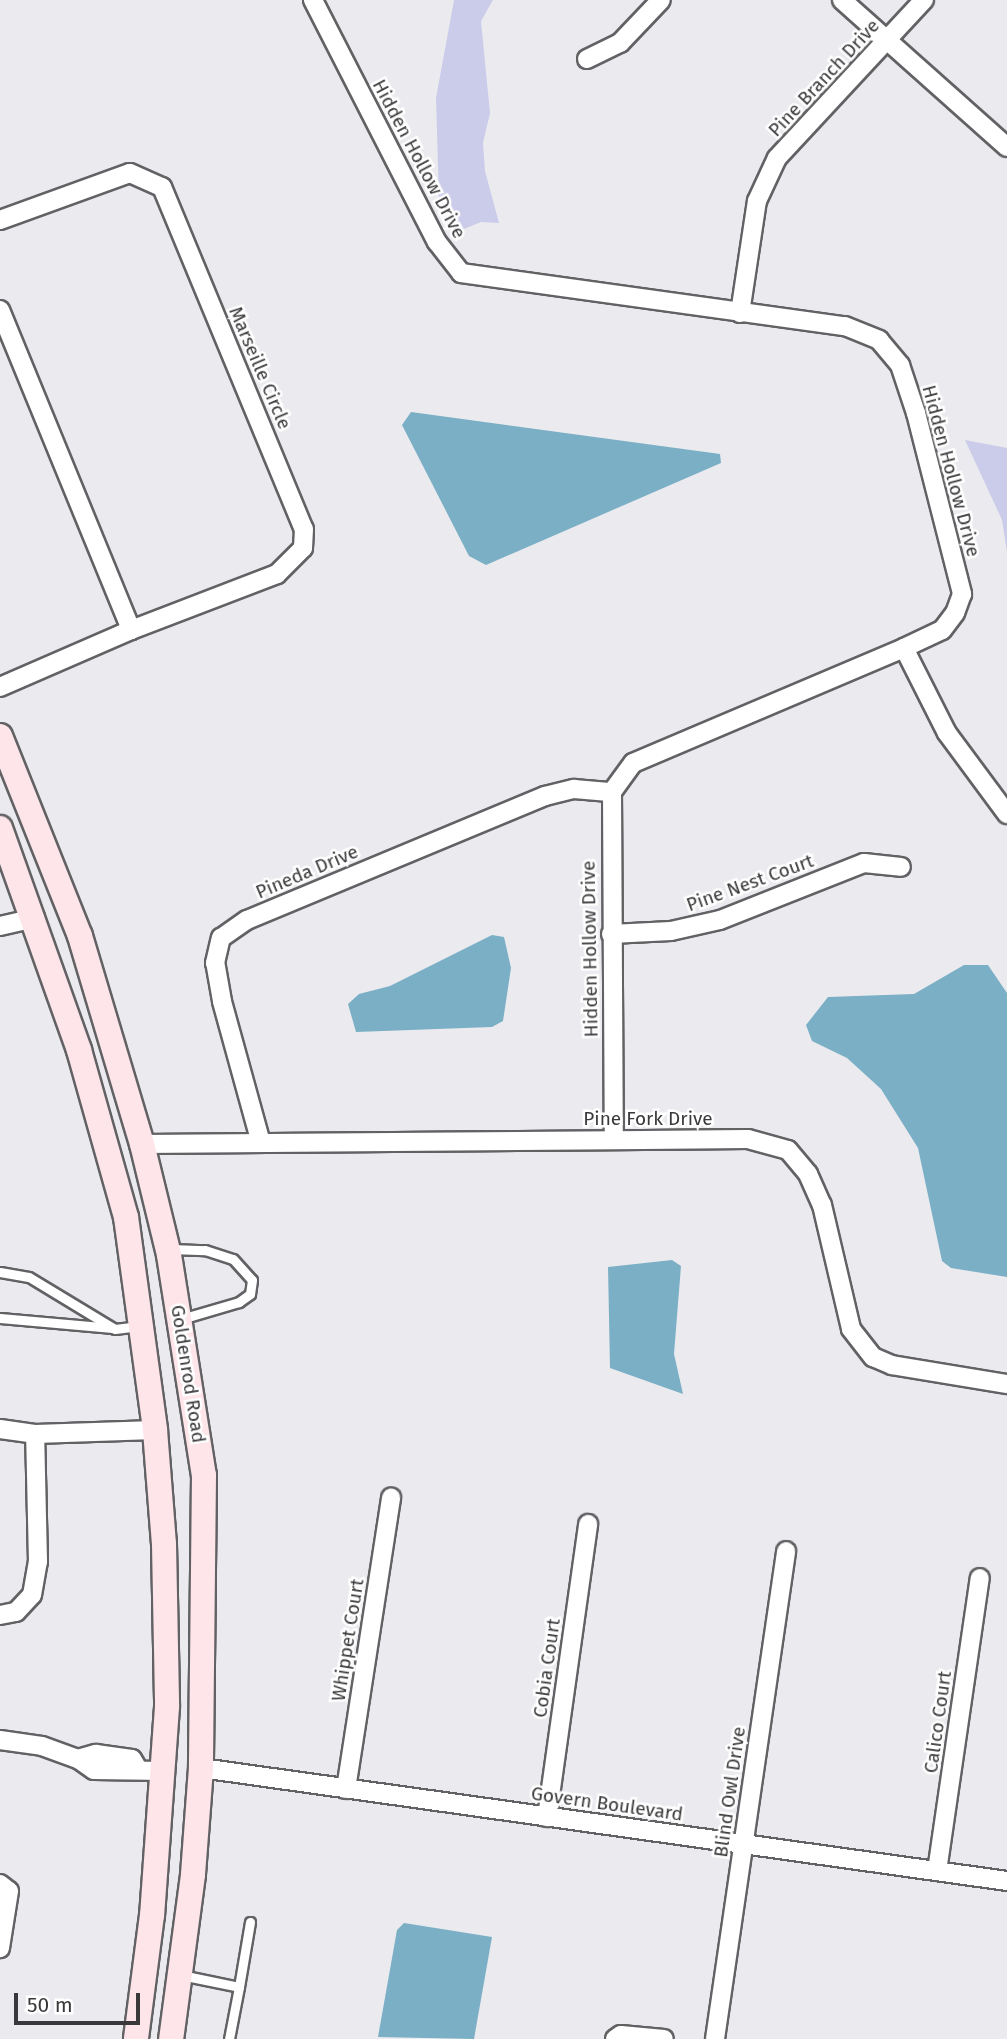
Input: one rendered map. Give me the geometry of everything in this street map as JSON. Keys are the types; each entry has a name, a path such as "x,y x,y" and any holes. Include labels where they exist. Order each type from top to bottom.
{"main road":[{"name":"Goldenrod Road","path":"0,736 80,936 142,1144 168,1250 204,1475 201,1768 171,2039"},
{"name":"Goldenrod Road","path":"0,828 35,918 79,1050 126,1217 155,1430 164,1544 167,1707 164,1771 138,2034"},
{"path":"167,1707 190,1758 201,1768"},
{"path":"164,1771 182,1800 195,1839"}],"street":[{"name":"Hidden Hollow Drive","path":"313,0 437,242 461,273 845,326 879,340 900,365 961,594 955,613 942,630 633,763 612,792 614,1139"},
{"path":"587,59 620,43 662,0"},
{"path":"842,0 1007,147"},
{"name":"Pine Branch Drive","path":"740,313 757,201 777,158 924,0"},
{"name":"Marseille Circle","path":"0,220 130,173 162,187 304,529 303,548 277,574 131,630 0,687"},
{"path":"0,310 131,630"},
{"path":"904,648 947,733 1007,814"},
{"name":"Pineda Drive","path":"261,1143 222,1002 215,963 221,938 247,920 545,796 575,789 612,792"},
{"name":"Pine Nest Court","path":"611,934 671,931 720,920 864,863 901,867"},
{"path":"0,926 35,918"},
{"name":"Pine Fork Drive","path":"142,1144 748,1139 788,1150 808,1174 822,1205 851,1329 873,1357 892,1365 1007,1384"},
{"path":"0,1429 35,1434 155,1430"},
{"path":"8,1614 32,1595 38,1562 35,1434"},
{"name":"Whippet Court","path":"346,1789 391,1497"},
{"name":"Cobia Court","path":"547,1817 588,1524"},
{"name":"Blind Owl Drive","path":"715,2039 786,1551"},
{"name":"Calico Court","path":"937,1871 979,1578"},
{"path":"0,1741 42,1746 78,1759 94,1770 130,1774 138,1769 164,1771"},
{"name":"Govern Boulevard","path":"201,1768 1007,1881"},
{"path":"0,1884 9,1891 0,1948"},
{"path":"615,2039 621,2035 664,2039"}],"lane":[{"path":"168,1250 205,1250 233,1259 252,1280 250,1294 239,1302 179,1319"},
{"path":"0,1272 29,1278 115,1329"},
{"path":"0,1318 115,1329 140,1326"},
{"path":"229,2039 250,1922"},
{"path":"180,1974 239,1987"}],"shaded area":[{"path":"454,0 493,0 481,21 490,113 483,143 485,171 499,223 481,222 459,231 439,199 436,98"},
{"path":"411,412 720,454 721,463 486,565 469,556 402,425"},
{"path":"965,440 1007,448 1007,552 1002,520"},
{"path":"492,935 504,937 511,968 503,1021 492,1027 356,1032 348,1004 359,994 390,986"},
{"path":"964,965 988,965 1007,993 1007,1277 951,1268 942,1261 918,1148 881,1089 847,1058 812,1041 806,1025 828,997 914,994"},
{"path":"672,1260 681,1266 674,1354 683,1394 610,1368 608,1267"},
{"path":"404,1923 492,1937 474,2039 378,2037 397,1930"}]}
